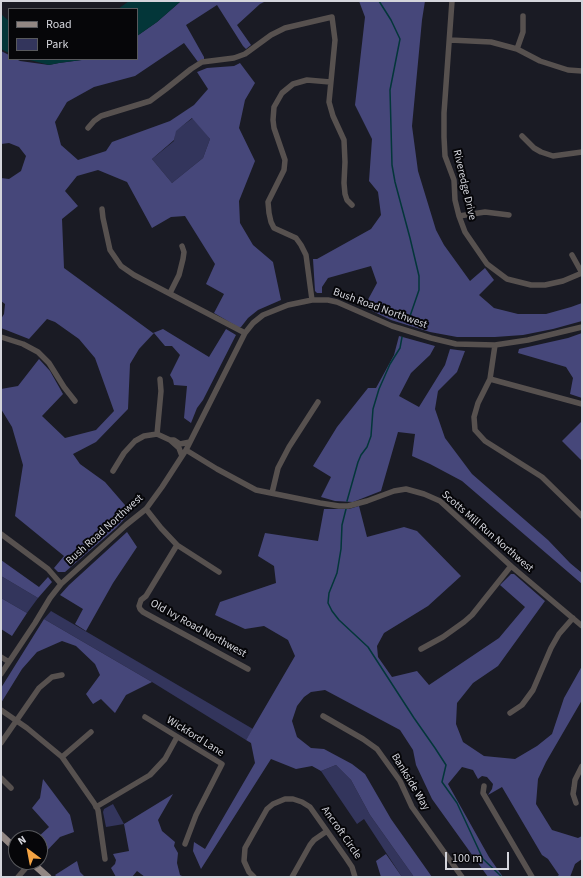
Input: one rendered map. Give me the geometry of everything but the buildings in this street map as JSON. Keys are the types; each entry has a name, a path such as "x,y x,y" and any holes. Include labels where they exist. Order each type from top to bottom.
{"main road":[{"path":"40,870 48,877"}],"street":[{"name":"Riveredge Drive","path":"452,1 444,113 445,156 454,180 455,200 465,232 487,264 507,279 530,284 545,285 563,281 582,273"},
{"path":"517,49 523,32 523,16"},
{"path":"88,128 101,116 150,101 202,62 234,58 244,54 271,35 285,28 332,17 335,40 329,102 333,116 344,140 345,194 347,200 352,205"},
{"path":"450,40 491,42 517,49 540,61 568,70 582,71"},
{"path":"312,300 306,255 301,245 296,238 274,228 268,213 268,202 284,170 285,160 274,128 274,107 282,92 293,84 307,80 330,82"},
{"path":"522,136 534,148 553,156 582,152"},
{"path":"102,209 102,218 110,250 121,266 134,275 245,333"},
{"path":"459,216 485,212 508,215"},
{"path":"170,293 179,275 184,252 182,246"},
{"path":"572,255 582,273"},
{"name":"Bush Road Northwest","path":"1,674 50,598 61,584 126,525 146,509 172,473 186,450 245,333 263,314 288,305 312,300 328,300 337,302 392,326 456,344 494,344 528,340 582,327"},
{"path":"1,337 23,344 38,352 49,363 75,401"},
{"path":"494,344 490,380 478,403 474,417 475,430 485,441 542,476 582,516"},
{"path":"157,434 161,391 160,379"},
{"path":"490,380 582,404"},
{"path":"272,493 278,468 289,447 318,402"},
{"path":"113,471 124,453 135,441 144,436 157,434 170,440 174,440 180,444 190,442"},
{"path":"170,440 179,448 182,456"},
{"name":"Scotts Mill Run Northwest","path":"186,450 256,490 339,506 348,506 406,489 424,494 440,501 511,566 582,626"},
{"path":"146,509 177,545 219,572"},
{"path":"1,534 48,569 61,584"},
{"name":"Old Ivy Road Northwest","path":"177,545 149,590 141,600 139,606 140,609 248,669"},
{"path":"421,649 443,637 472,615 511,566"},
{"path":"510,713 522,705 532,690 558,634 573,618"},
{"path":"1,657 9,662"},
{"path":"1,743 45,681 52,677 62,675"},
{"path":"1,710 44,741 62,757 96,808 106,859"},
{"name":"Bankside Way","path":"323,716 363,738 377,750 400,781 412,807 462,877"},
{"name":"Wickford Lane","path":"145,718 222,764 196,815 185,844"},
{"path":"62,757 91,732"},
{"path":"96,808 150,775 165,758 177,737"},
{"path":"576,803 573,794 575,780 582,766"},
{"path":"1,778 11,788"},
{"path":"484,786 483,793 532,877"},
{"name":"Ancroft Circle","path":"254,877 249,872 244,861 245,848 267,809 273,804 285,799 302,802 310,807 352,867 355,877"},
{"path":"292,877 310,845 314,840 327,831"}],"green space":[{"path":"193,118 210,139 203,158 172,183 152,159 174,141 175,131"},
{"path":"1,576 38,598 27,613 1,598"},
{"path":"51,611 253,729 246,740 152,682 44,619"},
{"path":"336,765 351,780 370,815 414,877 402,877 364,819 357,824 321,771"},
{"path":"113,804 124,824 106,827 103,812 104,809"}],"shaded area":[{"path":"129,1 181,1 157,22 138,35 138,8 119,8"},
{"path":"181,1 266,1 260,4 237,25 251,45 246,49 217,5 186,25 204,59 198,62 184,43 135,76 94,87 67,102 55,122 61,145 78,160 106,151 112,142 170,121 194,105 208,89 197,72 207,68 234,66 240,63 255,83 245,100 239,128 255,161 239,201 240,223 253,245 273,262 281,300 258,310 248,318 241,327 238,327 214,313 224,294 206,284 215,264 185,216 171,217 152,228 127,182 98,170 77,176 65,191 78,206 62,219 64,268 153,333 163,329 209,357 226,329 236,335 203,400 197,408 191,423 184,418 187,386 174,385 170,375 180,355 172,346 165,346 154,333 139,349 130,364 128,409 96,442 73,454 80,464 105,482 131,512 116,528 65,572 58,572 54,568 64,556 15,516 23,465 12,427 1,409 1,389 18,386 39,359 50,371 63,394 42,416 65,438 96,430 114,411 95,358 79,339 55,322 47,319 29,339 1,328 1,319 4,314 5,304 1,301 1,178 9,179 21,171 26,156 19,147 9,143 1,144 1,51 8,54 8,60 18,60 49,65 82,60 138,60 138,35 157,22","holes":["192,118 210,139 203,158 172,183 152,159 174,140 176,131"]},
{"path":"359,1 425,1 412,126 418,171 436,230 444,245 470,281 485,268 494,280 479,295 494,308 518,314 546,314 582,303 582,321 523,335 457,337 430,332 391,320 364,307 377,283 371,266 328,278 322,287 322,293 317,293 315,291 313,259 317,259 371,229 381,215 378,192 369,181 372,139 355,105 365,17"},
{"path":"1,14 8,20 8,52 1,49"},
{"path":"30,60 82,60 59,63 49,65"},
{"path":"582,333 582,398 570,394 573,378 566,367 518,353 519,349 568,338"},
{"path":"399,336 435,346 430,355 411,373 399,396 419,407 445,365 450,349 465,351 457,372 438,391 435,409 445,438 472,474 548,540 582,573 582,584 462,481 412,456 415,434 398,432 381,491 353,502 335,501 321,497 331,477 313,466 337,427 368,388 376,388 394,355"},
{"path":"582,421 582,461 562,441"},
{"path":"359,506 367,537 404,527 417,531 461,576 428,606 384,633 377,646 378,657 392,677 417,671 429,685 499,638 525,607 500,585 511,574 514,574 545,601 498,666 473,683 457,703 456,724 463,742 484,756 515,759 537,746 552,734 564,698 582,666 582,700 546,762 538,779 536,804 552,830 578,838 582,836 582,859 575,864 570,877 556,877 559,875 548,859 542,855 502,787 488,795 493,784 487,777 482,776 478,779 473,770 462,767 448,784 489,857 503,877 488,877 432,799 416,765 413,750 400,730 325,690 311,692 304,697 297,706 292,721 297,737 311,748 324,749 352,764 365,774 391,819 432,877 414,877 370,815 351,780 336,765 321,771 312,766 296,769 271,759 201,869 193,851 194,842 205,849 255,763 251,743 246,740 295,656 288,640 264,626 245,629 215,615 220,602 276,583 274,566 258,556 265,533 318,541 324,509 349,509"},
{"path":"127,532 137,547 113,583 86,631 75,624 83,609 60,595"},
{"path":"1,560 39,587 48,577 52,582 38,598 1,576"},
{"path":"1,598 27,613 12,636 1,629"},
{"path":"44,619 152,682 126,695 115,713 101,699 93,704 86,694 100,675 95,664 76,646 62,641 37,652 22,669 1,703 1,688"},
{"path":"43,779 70,815 74,832 60,837 48,850 48,830 46,830 49,827 32,808 40,798"},
{"path":"173,794 158,820 162,831 175,842 174,846 178,853 177,863 180,875 184,877 145,877 137,871 132,877 116,877 111,868 115,864 116,860 113,854 129,851 124,824"},
{"path":"386,854 402,877 381,877 376,861"},
{"path":"77,861 80,872 85,877 57,877 55,875"}],"waterway":[{"path":"379,1 391,20 400,39 390,90 392,165 419,276 419,290 408,322"},
{"path":"347,501 358,462 367,447 371,436 373,409 379,389 390,364 400,348 402,337"},
{"path":"346,509 342,525 341,549 337,573 329,593 328,603 339,620 368,647 446,765 442,782 457,803 483,859 502,877"}]}
